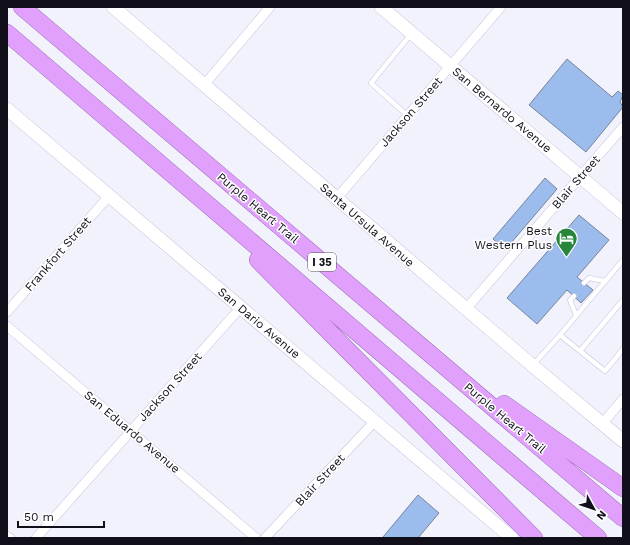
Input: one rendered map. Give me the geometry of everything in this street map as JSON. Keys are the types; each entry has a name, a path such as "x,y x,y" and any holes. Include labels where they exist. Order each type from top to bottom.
{"highway":[{"name":"Purple Heart Trail","path":"22,7 623,518"},
{"name":"I 35","path":"7,33 598,538"},
{"path":"157,160 423,425 534,538"},
{"path":"397,326 623,488"}],"main road":[{"name":"Santa Ursula Avenue","path":"113,7 532,366 623,441"},
{"name":"San Bernardo Avenue","path":"381,7 623,213"},
{"name":"San Dario Avenue","path":"7,108 374,421 506,536"}],"street":[{"path":"204,84 270,7"},
{"name":"Jackson Street","path":"337,198 501,7"},
{"name":"Blair Street","path":"466,309 623,127"},
{"name":"Frankfort Street","path":"7,312 109,196"},
{"name":"Jackson Street","path":"36,538 240,307"},
{"name":"San Eduardo Avenue","path":"7,326 256,538"},
{"path":"603,423 623,399"},
{"name":"Blair Street","path":"265,538 374,421"}],"lane":[{"path":"408,116 371,83 412,33"},
{"path":"532,366 622,263"},
{"path":"584,283 589,278 605,281"},
{"path":"574,296 570,300 576,315"},
{"path":"580,351 623,300"},
{"path":"560,335 604,371 623,349"}],"building":[{"path":"567,59 612,97 618,91 623,95 620,102 623,107 586,152 529,105"},
{"path":"545,178 557,189 505,250 493,239"},
{"name":"Best Western Plus","path":"579,215 609,240 577,277 593,290 581,303 567,290 537,324 507,298"},
{"path":"418,495 439,513 418,538 384,538 383,537"}],"place":[{"name":"Best Western Plus","path":"567,258"}]}
